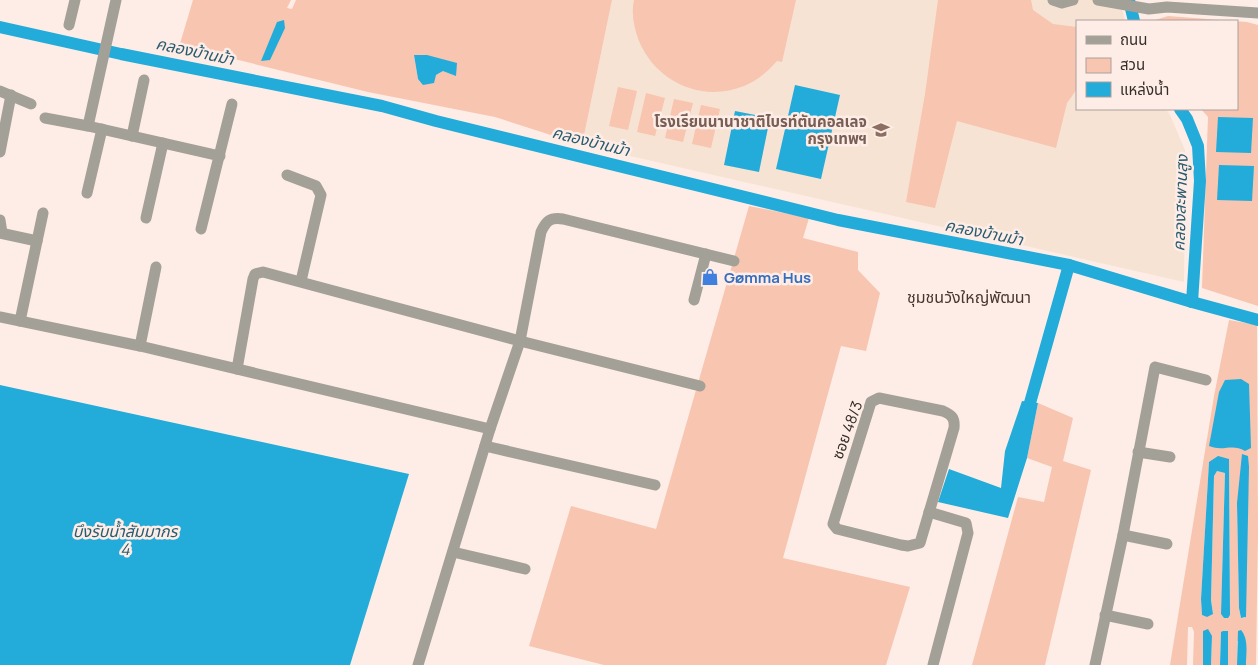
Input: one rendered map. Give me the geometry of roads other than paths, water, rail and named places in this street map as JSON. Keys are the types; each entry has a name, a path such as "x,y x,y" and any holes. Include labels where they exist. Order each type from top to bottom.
{"street":[{"path":"69,25 75,0"},
{"path":"88,126 116,0"},
{"path":"1053,0 1062,3 1073,0"},
{"path":"1098,0 1111,4 1149,9 1167,7 1258,13"},
{"path":"132,136 144,80"},
{"path":"0,152 6,93 31,104"},
{"path":"201,229 232,104"},
{"path":"44,118 220,156"},
{"path":"87,193 102,129"},
{"path":"146,218 163,143"},
{"path":"287,175 316,186 321,195 301,281"},
{"path":"20,321 43,213"},
{"path":"418,665 490,429 520,341 541,232 548,220 554,218 563,219 734,261"},
{"path":"0,220 1,233 37,241"},
{"path":"694,300 706,254"},
{"path":"140,346 156,267"},
{"path":"237,369 256,274 263,272 520,341 700,386"},
{"path":"0,317 140,346 490,429"},
{"path":"1095,665 1155,367 1206,380"},
{"name":"ซอย 48/3","path":"879,398 943,411 952,415 954,419 954,428 929,512 920,543 908,546 834,527 833,520 869,409 874,399 879,398"},
{"path":"485,446 655,485"},
{"path":"1138,452 1170,457"},
{"path":"929,512 966,523 968,533 933,665"},
{"path":"1122,535 1167,544"},
{"path":"453,552 526,569"},
{"path":"1105,615 1148,624"}],"water":[{"path":"284,20 285,28 270,60 261,61 277,22"},
{"path":"414,55 427,55 457,63 456,76 443,71 436,75 434,83 423,85 418,79"},
{"path":"795,85 840,95 821,179 776,169"},
{"path":"735,111 770,118 759,172 724,165"},
{"path":"1218,117 1253,118 1251,153 1216,152"},
{"path":"1219,165 1254,166 1252,201 1217,200"},
{"path":"1241,379 1249,384 1251,448 1245,451 1236,448 1214,448 1209,446 1219,392 1225,380"},
{"name":"บึงรับน้ำสัมมากร 4","path":"0,385 409,474 350,665 0,665"},
{"path":"1022,401 1038,403 1027,458 1008,518 938,502 949,469 1001,488 1005,451"},
{"path":"1242,454 1248,456 1249,467 1246,617 1241,618 1239,608 1237,503"},
{"path":"1218,456 1229,459 1230,615 1228,618 1224,618 1221,614 1225,473 1217,471 1214,476 1211,600 1213,614 1207,617 1202,615 1201,599 1209,462"},
{"path":"1208,629 1212,636 1211,665 1203,665 1203,631"},
{"path":"1241,630 1246,642 1246,665 1237,665 1238,631"},
{"path":"1228,631 1228,665 1220,665 1221,632"}],"waterway":[{"name":"คลองสะพานสูง","path":"1129,0 1134,20"},
{"name":"คลองบ้านม้า","path":"0,27 121,54 382,106 838,220 1069,265 1258,320"},
{"name":"คลองสะพานสูง","path":"1181,110 1187,119 1198,146 1200,181 1192,302"},
{"path":"1026,417 1069,265"}],"place":[{"name":"โรงเรียนนานาชาติไบรท์ตันคอลเลจ กรุงเทพฯ","path":"881,130"},
{"name":"Gømma Hus","path":"710,277"}],"district":[{"name":"ชุมชนวังใหญ่พัฒนา","path":"969,297"}]}
